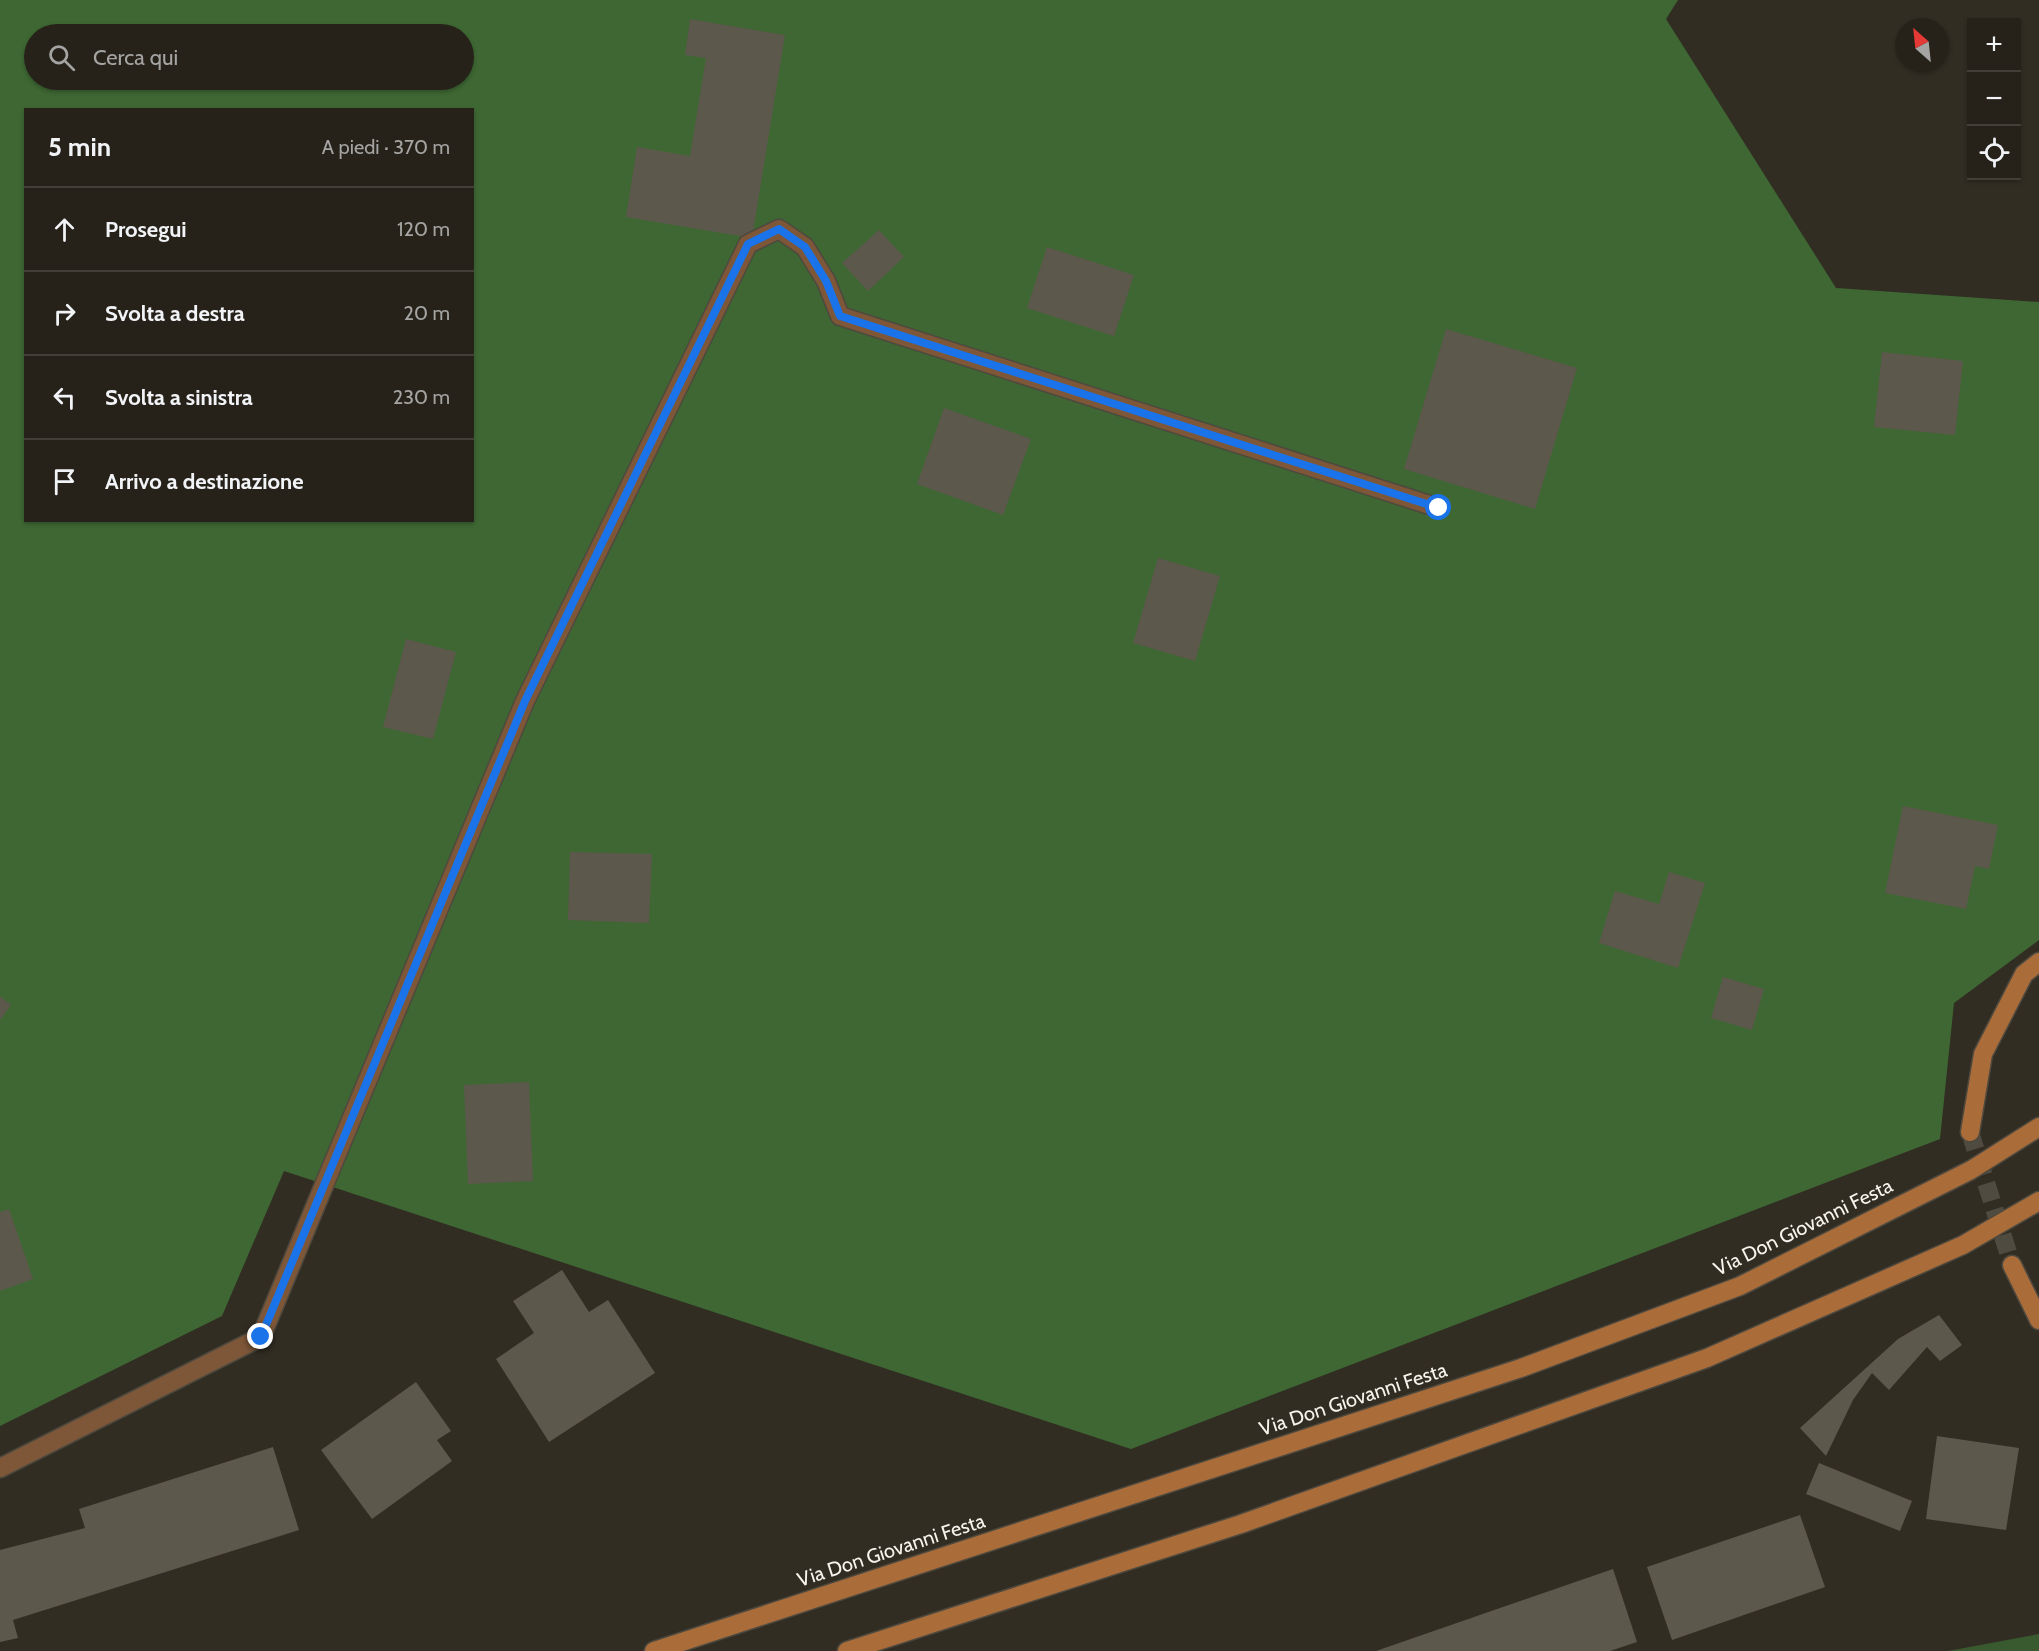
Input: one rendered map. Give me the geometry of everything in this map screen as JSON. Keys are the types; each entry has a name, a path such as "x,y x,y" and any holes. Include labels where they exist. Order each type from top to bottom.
{"main road":[{"path":"1970,1132 1983,1054 2024,974 2039,962"},
{"name":"Via Don Giovanni Festa","path":"654,1651 1521,1368 1740,1286 1971,1170 2039,1127"},
{"path":"847,1651 1241,1524 1707,1358 1963,1245 2039,1201"},
{"path":"2012,1265 2039,1320"}],"street":[{"path":"0,1468 261,1337 525,701 748,244 779,229 805,247 826,281 840,316 1439,508"}],"green space":[{"path":"0,0 1678,0 1666,19 1836,288 2039,302 2039,940 1954,1003 1940,1139 1131,1449 284,1171 222,1316 0,1426"},
{"path":"2039,1634 2039,1651 1948,1651"}],"building":[{"path":"690,19 785,35 752,238 626,217 637,147 690,156 706,58 685,55"},
{"path":"879,230 904,257 868,291 842,263"},
{"path":"1047,247 1134,275 1114,336 1027,308"},
{"path":"1446,329 1577,368 1535,509 1404,469"},
{"path":"1882,352 1963,361 1955,435 1874,427"},
{"path":"944,408 1031,439 1003,515 917,484"},
{"path":"1158,558 1220,576 1195,661 1133,643"},
{"path":"406,639 456,652 433,739 383,727"},
{"path":"1903,806 1998,825 1989,869 1975,866 1966,909 1885,893"},
{"path":"570,852 652,854 649,923 568,920"},
{"path":"1669,872 1705,883 1678,968 1599,943 1615,891 1659,904"},
{"path":"1723,977 1764,989 1752,1030 1711,1018"},
{"path":"0,996 11,1005 0,1020"},
{"path":"529,1082 533,1181 468,1184 464,1085"},
{"path":"9,1209 33,1279 0,1291 0,1212"},
{"path":"562,1270 589,1312 608,1300 655,1373 549,1442 496,1359 534,1333 513,1301"},
{"path":"1939,1315 1962,1345 1940,1361 1927,1347 1889,1390 1872,1373 1853,1400 1826,1456 1800,1428 1898,1339"},
{"path":"416,1382 451,1431 437,1440 452,1461 372,1519 321,1450"},
{"path":"1937,1436 2019,1448 2006,1530 1926,1519"},
{"path":"273,1447 299,1530 13,1620 18,1638 0,1642 0,1550 85,1528 79,1509"},
{"path":"1819,1463 1912,1501 1900,1531 1806,1494"},
{"path":"1800,1515 1825,1587 1672,1640 1647,1567"},
{"path":"1613,1569 1637,1642 1610,1651 1376,1651"}],"tunnel":[{"path":"1970,1132 2012,1265"}],"route":[{"path":"261,1337 525,701 748,244 779,229 805,247 826,281 840,316 1439,508"}]}
